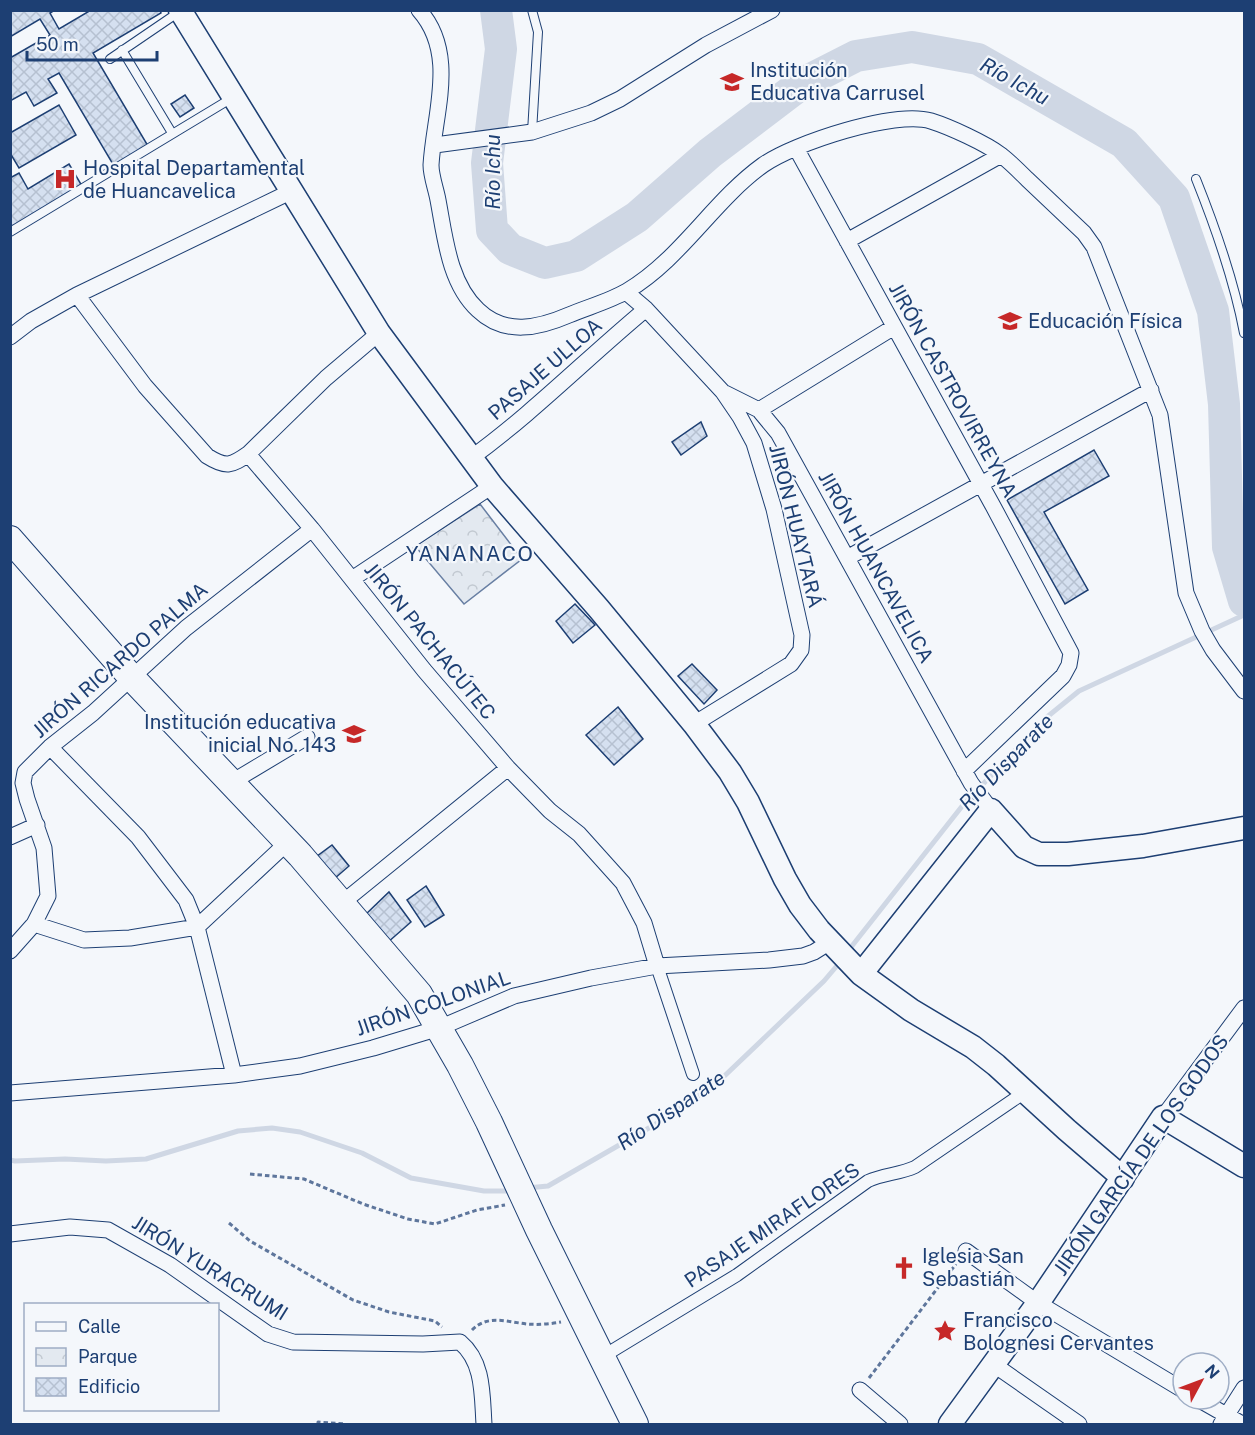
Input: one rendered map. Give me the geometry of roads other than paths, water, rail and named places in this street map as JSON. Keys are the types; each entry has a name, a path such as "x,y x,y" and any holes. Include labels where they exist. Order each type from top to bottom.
{"highway":[{"path":"10,539 132,678 288,842 419,994 460,1065 635,1425"}],"main road":[{"path":"180,11 379,333 492,486 599,609 694,724 730,772 748,802 800,905 832,945 856,970 911,1010 973,1047 996,1065 1123,1178"},
{"path":"856,970 976,790 1024,847 1039,854 1068,854 1143,846 1245,828"},
{"path":"1163,1117 1245,1166"},
{"name":"JIRÓN GARCÍA DE LOS GODOS","path":"950,1425 1038,1303 1163,1117"}],"street":[{"path":"419,10 426,18 440,54 441,144 431,167 449,257 466,295 477,310 492,321 508,327 530,328 547,324 626,292 665,262 749,176 766,163 844,129 910,119 929,121 1001,155 1084,232 1094,247 1160,415 1186,593 1213,650 1245,692"},
{"path":"441,144 532,132 591,113 610,104 706,45 772,10"},
{"name":"JIRÓN CASTROVIRREYNA","path":"796,148 1071,653 1063,676 976,790"},
{"path":"847,241 1001,155"},
{"path":"10,338 31,321 77,295 290,192"},
{"name":"JIRÓN HUAYTARÁ","path":"626,292 646,309 723,392 749,434 774,509 802,634 801,650 791,664 694,724"},
{"path":"77,295 145,386 207,456 220,464 233,465 248,454 326,378 379,333"},
{"name":"PASAJE ULLOA","path":"471,458 505,433 646,309"},
{"path":"759,410 894,327"},
{"path":"847,558 1151,390"},
{"name":"JIRÓN HUANCAVELICA","path":"723,392 759,410 778,432 976,790"},
{"name":"JIRÓN PACHACÚTEC","path":"248,454 312,529 424,670 508,768 550,811 579,834 623,883 644,923 693,1074"},
{"path":"352,579 492,486"},
{"name":"JIRÓN RICARDO PALMA","path":"10,951 34,924 48,896 45,848 23,783 25,772 50,747 132,678 186,628 312,529"},
{"path":"232,782 306,737"},
{"path":"50,747 138,837 186,900 197,927 234,1075"},
{"path":"342,903 508,768"},
{"path":"10,837 37,825"},
{"path":"34,924 84,940 130,938 197,927 288,842"},
{"name":"JIRÓN COLONIAL","path":"10,1093 234,1075 300,1066 373,1048 439,1028 514,996 591,978 657,966 803,956 832,945"},
{"name":"JIRÓN GARCÍA DE LOS GODOS","path":"1163,1117 1245,1008"},
{"name":"PASAJE MIRAFLORES","path":"602,1357 737,1275 868,1181 880,1175 904,1173 915,1167 1025,1092"},
{"name":"JIRÓN YURACRUMI","path":"10,1234 70,1227 108,1230 170,1265 268,1334 293,1342 423,1344 460,1342 469,1349 479,1371 484,1425"},
{"path":"966,1251 1038,1303 1171,1383"},
{"path":"993,1364 1079,1425"},
{"path":"1242,1425 1224,1420 1245,1388"},
{"path":"860,1390 900,1425"}],"lane":[{"path":"532,10 538,32 532,132"},
{"path":"110,59 180,11"},
{"path":"122,50 172,133"},
{"path":"10,232 234,97"},
{"path":"1196,179 1213,221 1237,294 1245,333"}],"waterway":[{"name":"Río Ichu","path":"496,10 501,49 487,163 492,230 510,249 545,263 576,256 637,217 710,153 801,84 856,56 912,47 978,59 1124,143 1174,198 1213,311 1224,404 1228,547 1244,601"},
{"name":"Río Disparate","path":"848,951 963,805 1047,717 1079,691 1244,615"},
{"name":"Río Disparate","path":"527,1188 548,1186 661,1121 716,1084 824,981 841,961"},
{"name":"Río Disparate","path":"10,1160 146,1159 238,1131 272,1128 300,1132 362,1153 411,1178 484,1191 512,1191"}],"place":[{"name":"Institución Educativa Carrusel","path":"732,82"},
{"name":"Hospital Departamental de Huancavelica","path":"65,179"},
{"name":"Educación Física","path":"1010,321"},
{"name":"Institución educativa inicial No. 143","path":"354,734"},
{"name":"Iglesia San Sebastián","path":"904,1268"},
{"name":"Francisco Bolognesi Cervantes","path":"945,1331"}],"district":[{"name":"YANANACO","path":"470,553"}]}
